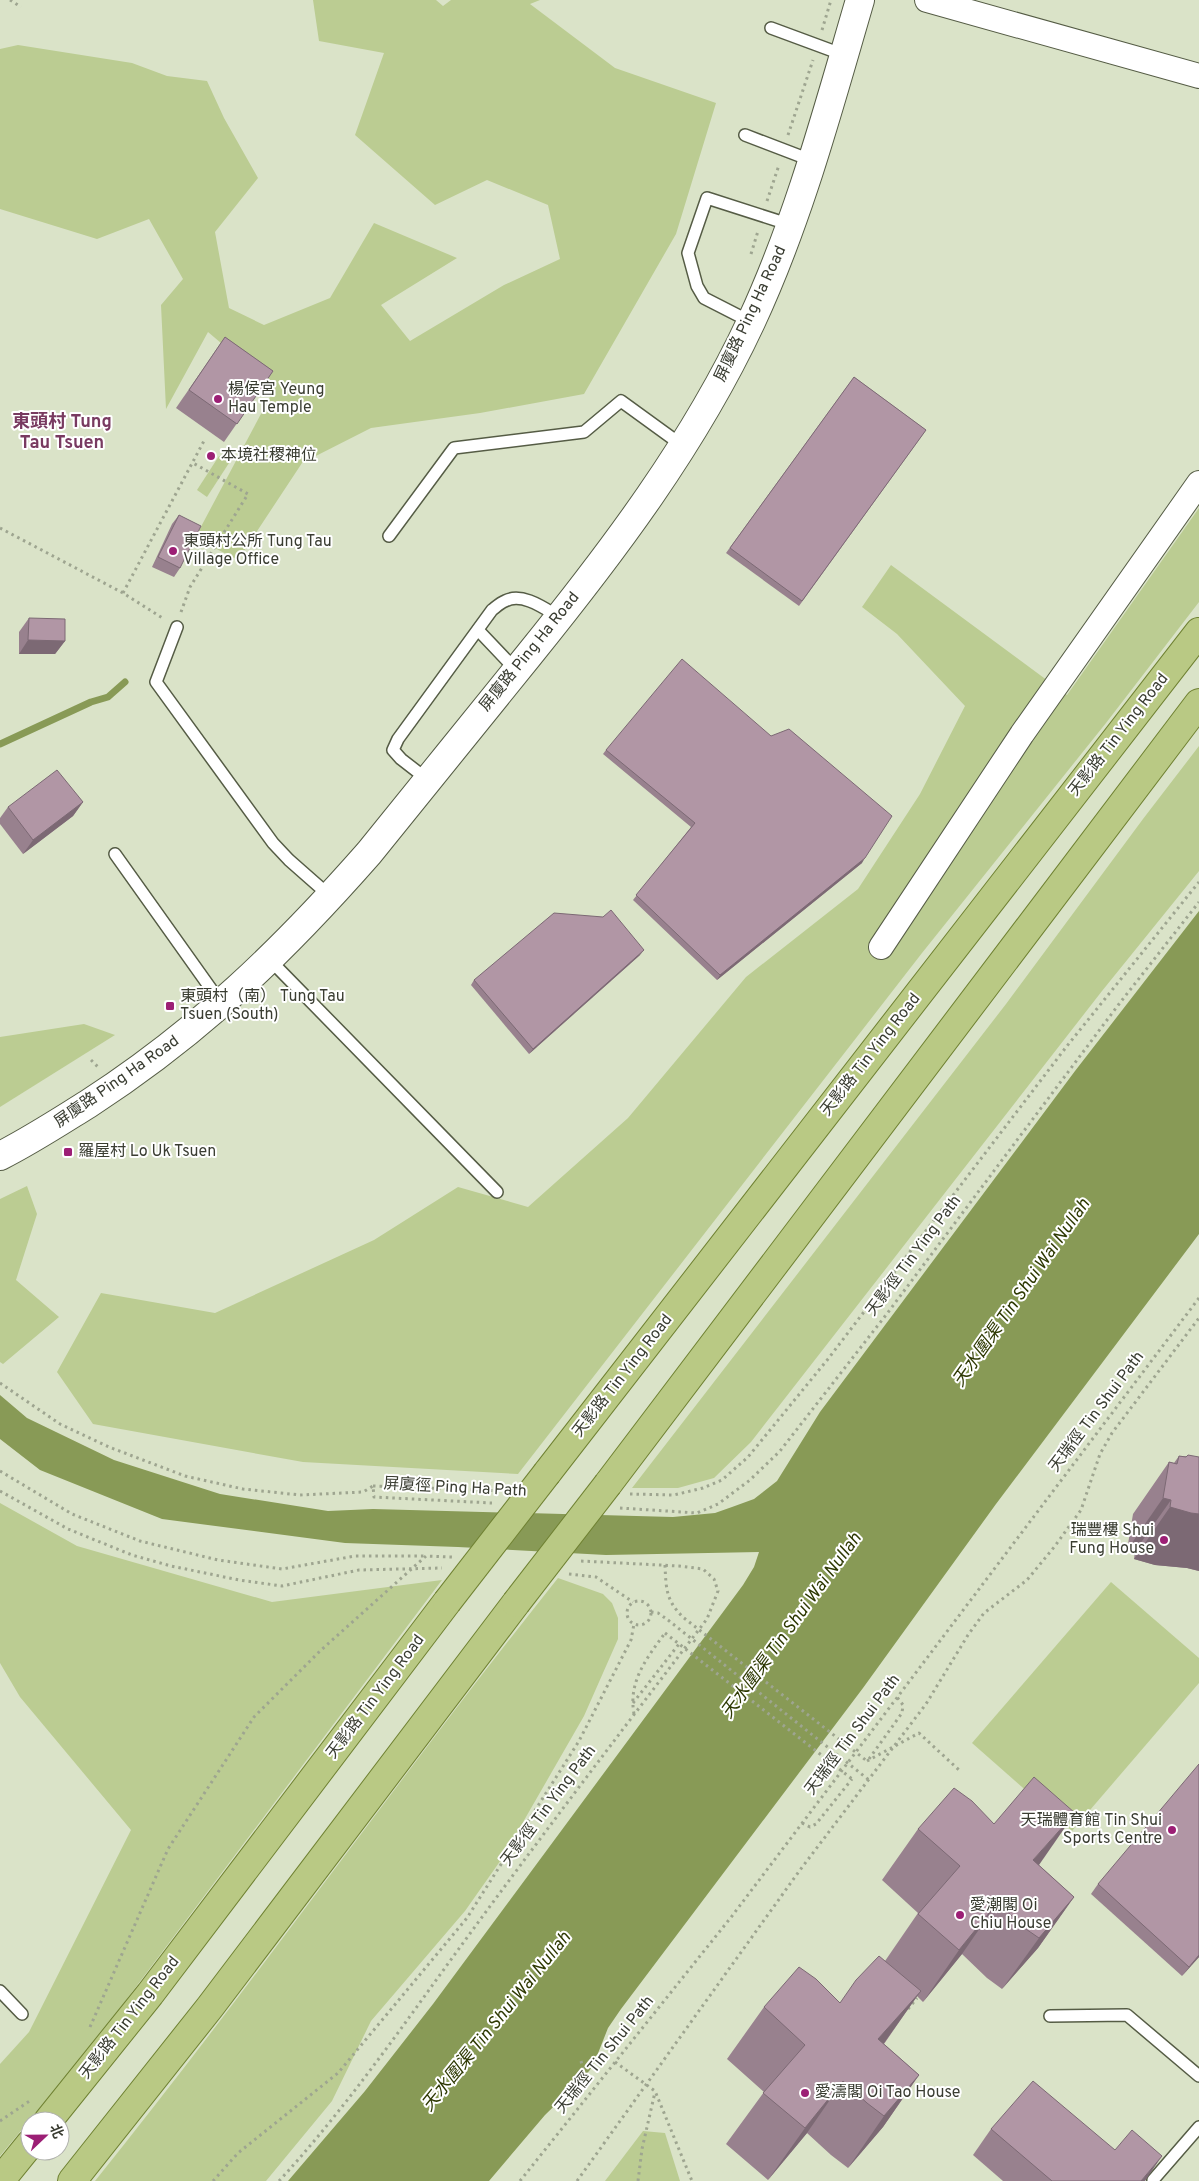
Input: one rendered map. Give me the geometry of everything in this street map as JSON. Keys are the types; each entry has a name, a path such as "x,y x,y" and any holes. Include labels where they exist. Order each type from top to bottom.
{"main road":[{"name":"天影路 Tin Ying Road","path":"56,2111 150,1994 547,1473 1199,632"},
{"path":"72,2181 210,2007 516,1603 615,1495 1199,703"},
{"path":"0,2181 20,2156"}],"street":[{"name":"屏廈路 Ping Ha Road","path":"0,1156 34,1138 101,1095 179,1039 222,1004 270,960 330,897 428,780 559,617 631,523 683,446 751,322 791,225 860,0"},
{"path":"927,0 1199,76"},
{"path":"881,947 1022,734 1199,483"}],"lane":[{"path":"771,28 844,55"},
{"path":"745,135 812,161"},
{"path":"751,322 704,298 697,286 688,253 707,198 791,225"},
{"path":"389,536 454,448 584,432 621,401 683,446"},
{"path":"428,780 401,759 393,750 398,739 492,610 505,600 518,597 542,606 559,617"},
{"path":"177,627 156,682 273,843 294,866 330,897"},
{"path":"478,630 516,670"},
{"path":"115,854 222,1004"},
{"path":"270,960 497,1192"},
{"path":"0,1990 22,2014"},
{"path":"1050,2016 1127,2015 1199,2076"},
{"path":"1153,2180 1199,2127"}],"path":[{"path":"10,0 20,7"},
{"path":"123,593 205,439"},
{"path":"0,528 123,593 177,627 190,586 248,494 193,463"},
{"path":"615,1495 674,1495 703,1488 722,1480 748,1457 828,1359 1067,1046 1199,882"},
{"name":"天影徑 Tin Ying Path","path":"615,1495 697,1513 718,1504 750,1480 780,1451 892,1307 1119,1004 1199,902"},
{"name":"天瑞徑 Tin Shui Path","path":"520,2181 732,1916 1199,1298"},
{"path":"577,2181 800,1870 926,1704 968,1635 984,1613 1027,1580 1055,1546 1080,1510 1100,1454 1112,1433 1199,1318"},
{"name":"屏廈徑 Ping Ha Path","path":"0,1383 60,1424 109,1447 184,1476 243,1489 300,1495 363,1492 373,1486 374,1497 501,1503"},
{"path":"0,1471 72,1514 140,1541 218,1560 282,1569 355,1556 426,1556"},
{"path":"373,1486 507,1491"},
{"path":"0,1491 68,1529 132,1555 171,1566 239,1580 282,1586 360,1570 449,1568"},
{"name":"天影徑 Tin Ying Path","path":"279,2181 306,2151 378,2059 634,1714 707,1619 718,1591 714,1579 703,1570 665,1565 577,1561"},
{"path":"665,1565 668,1597 672,1608 867,1761"},
{"path":"89,2029 168,1849 254,1717 320,1651 414,1568"},
{"path":"634,1624 627,1615 628,1608 633,1602 645,1603 650,1612"},
{"path":"650,1612 658,1613 668,1620 869,1780"},
{"path":"634,1624 646,1622 650,1612"},
{"path":"213,2181 238,2153 338,2073 467,1918 579,1741 632,1640 634,1624"},
{"path":"634,1714 632,1691 646,1661 665,1633 852,1779 816,1824 810,1827 802,1823"},
{"path":"632,1704 679,1644"},
{"path":"867,1761 902,1714 903,1705 897,1697"},
{"path":"867,1761 918,1733 959,1770"},
{"path":"906,2012 917,1998"},
{"path":"581,2061 585,2076"},
{"path":"615,2062 655,2091 692,2181"},
{"path":"638,2181 642,2150 655,2091"},
{"path":"0,2121 36,2097"}],"shaded area":[{"path":"313,0 436,0 443,6 451,0 540,0 530,4 615,68 716,103 676,234 584,394 480,413 371,428 302,463 238,560 195,538 272,393 247,365 208,332 166,409 161,305 183,279 149,219 97,239 0,209 0,49 18,45 132,63 167,76 207,81 224,118 258,178 215,232 229,308 264,325 330,298 374,223 457,258 381,305 410,341 504,285 560,259 548,205 487,180 435,205 355,135 384,53 319,41"},
{"path":"219,456 229,463 207,497 197,490"},
{"path":"1199,508 1199,602 1106,723 922,953 518,1474 303,1462 93,1424 57,1372 101,1293 215,1313 374,1240 458,1187 528,1207 628,1118 746,977 858,889 920,794 965,706 897,634 862,607 891,565 1067,695"},
{"path":"1199,746 1199,871 1102,991 751,1442 714,1478 678,1488 632,1488 1006,1004"},
{"path":"84,1024 115,1035 0,1107 0,1037"},
{"path":"27,1186 37,1214 16,1280 59,1317 3,1364 0,1362 0,1199"},
{"path":"0,1503 77,1546 272,1602 442,1580 96,2040 37,2111 20,2111 20,2132 0,2156 0,2064 29,2032 131,1830 20,1697 0,1663"},
{"path":"558,1578 603,1594 612,1603 618,1618 618,1639 584,1716 503,1857 465,1911 371,2021 332,2101 266,2181 95,2181 212,2031 441,1728"},
{"path":"1111,1582 1199,1658 1199,1683 1072,1831 972,1743"},
{"path":"643,2131 665,2133 680,2181 605,2181"}],"water":[{"name":"天水圍渠 Tin Shui Wai Nullah","path":"1199,911 1199,1234 996,1504 863,1688 621,2009 608,2028 593,2066 545,2115 489,2181 288,2181 365,2091 433,2004 743,1585 754,1567 759,1552 606,1555 345,1543 162,1519 40,1470 0,1439 0,1395 27,1418 114,1460 220,1494 328,1511 373,1509 673,1517 715,1513 754,1499 777,1481 820,1412 1075,1071"}],"building":[{"name":"楊侯宮 Yeung Hau Temple","path":"225,337 273,371 237,424 189,390"},
{"path":"854,377 926,430 802,601 730,548"},
{"name":"東頭村公所 Tung Tau Village Office","path":"179,515 201,526 180,568 158,557"},
{"path":"29,618 65,619 65,641 28,640"},
{"path":"682,659 771,736 789,729 892,816 865,858 720,975 636,895 695,823 606,750"},
{"path":"57,770 83,802 33,840 8,807"},
{"path":"611,910 644,950 533,1049 474,980 554,913 603,917"},
{"path":"1188,1455 1199,1457 1199,1514 1170,1507 1171,1500 1163,1498 1169,1462 1177,1464 1179,1456 1186,1457"},
{"name":"天瑞體育館 Tin Shui Sports Centre","path":"1199,1764 1199,1955 1189,1967 1098,1884"},
{"path":"1034,1777 1075,1813 1033,1860 1074,1897 1039,1938 1023,1927 998,1902 959,1950 918,1914 960,1866 918,1829 954,1788 972,1801 994,1824"},
{"path":"879,1956 921,1991 878,2039 919,2075 884,2116 843,2081 805,2128 763,2093 805,2045 764,2007 799,1967 816,1979 840,2003 856,1980"},
{"path":"1033,2081 1115,2150 1132,2130 1162,2156 1141,2181 1052,2181 991,2129"}],"waterway":[{"path":"0,744 91,702 108,697 125,682"}],"place":[{"name":"楊侯宮 Yeung Hau Temple","path":"218,399"},
{"name":"本境社稷神位","path":"211,456"},
{"name":"東頭村公所 Tung Tau Village Office","path":"173,551"},
{"name":"東頭村（南） Tung Tau Tsuen (South)","path":"170,1006"},
{"name":"羅屋村 Lo Uk Tsuen","path":"68,1152"},
{"name":"瑞豐樓 Shui Fung House","path":"1164,1540"},
{"name":"天瑞體育館 Tin Shui Sports Centre","path":"1172,1830"},
{"name":"愛潮閣 Oi Chiu House","path":"960,1915"},
{"name":"愛濤閣 Oi Tao House","path":"805,2093"}],"district":[{"name":"東頭村 Tung Tau Tsuen","path":"62,432"}]}
